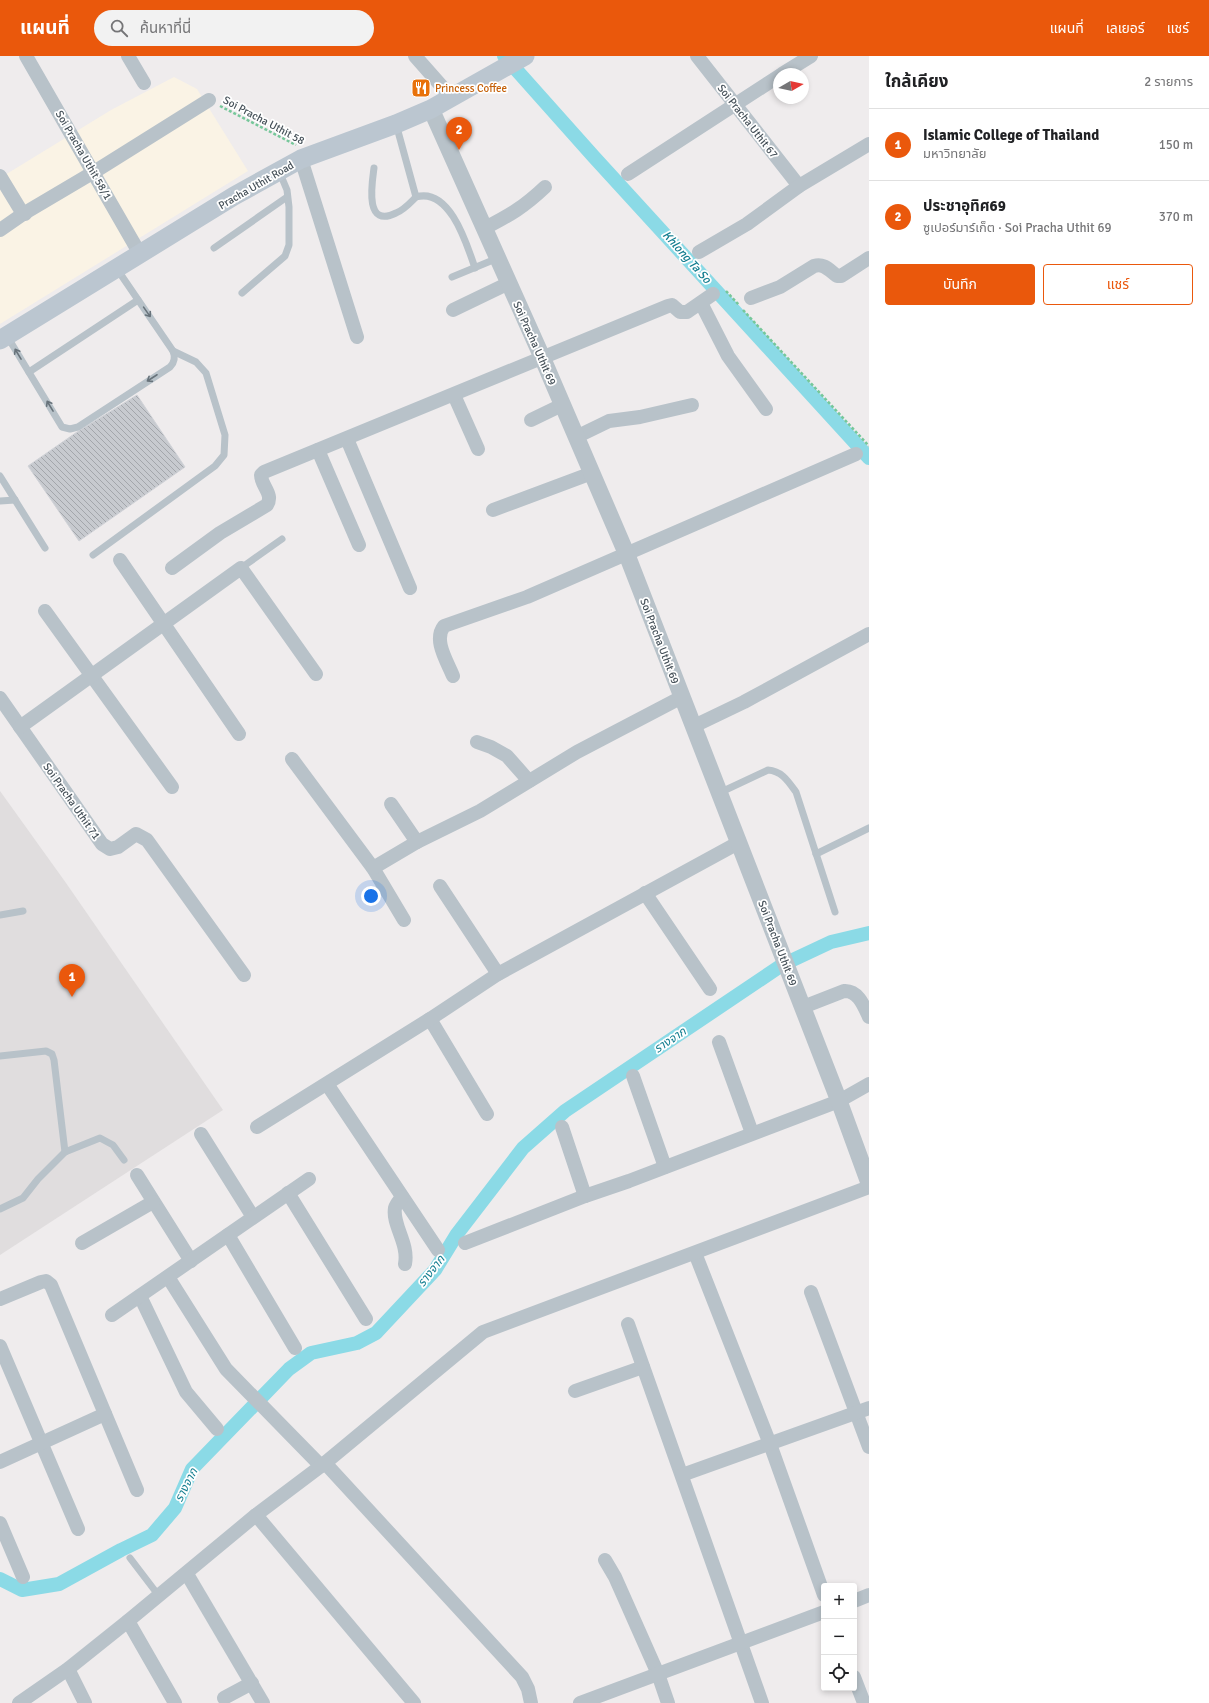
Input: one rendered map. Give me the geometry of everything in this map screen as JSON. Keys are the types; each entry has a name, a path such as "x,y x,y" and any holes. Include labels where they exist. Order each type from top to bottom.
{"main road":[{"name":"Pracha Uthit Road","path":"4,338 140,254 279,171 306,157 396,124 431,109 525,56"}],"street":[{"name":"Soi Pracha Uthit 58/1","path":"26,56 140,254"},
{"path":"128,56 144,83"},
{"path":"415,56 452,98"},
{"name":"Soi Pracha Uthit 67","path":"697,56 799,186"},
{"path":"792,68 811,56"},
{"path":"628,174 773,80"},
{"path":"0,230 209,100"},
{"name":"Soi Pracha Uthit 69","path":"431,109 542,357 627,555 839,1101 865,1162 869,1183"},
{"path":"699,252 746,224 799,186 869,144"},
{"path":"306,157 357,337"},
{"path":"0,176 24,214"},
{"path":"485,228 514,213 527,204 545,187"},
{"path":"751,298 780,287 814,266 825,266 837,276 841,276 869,258"},
{"path":"453,310 509,283"},
{"path":"172,568 220,534 267,505 270,501 270,497 261,479 261,475 264,472 668,306 672,305 678,311 684,312 701,303 718,290"},
{"path":"701,303 728,356 766,409"},
{"path":"454,395 478,449"},
{"path":"531,420 562,404"},
{"path":"576,437 609,421 640,417 692,405"},
{"path":"347,439 410,588"},
{"path":"318,450 359,545"},
{"path":"453,676 440,641 439,631 444,626 528,597 856,454"},
{"path":"493,510 592,473"},
{"path":"120,560 239,734"},
{"path":"20,727 241,568 316,674"},
{"path":"45,611 172,787"},
{"path":"694,726 744,702 869,634"},
{"path":"373,868 416,842 480,811 577,752 682,697"},
{"name":"Soi Pracha Uthit 71","path":"0,698 102,844 110,849 118,847 136,834 146,840 244,975"},
{"path":"477,742 491,747 507,756 529,781"},
{"path":"292,759 373,868 404,920"},
{"path":"391,804 416,842"},
{"path":"257,1127 430,1019 498,974 738,843"},
{"path":"440,886 498,974"},
{"path":"645,893 710,989"},
{"path":"803,1007 850,990 856,994 869,1017"},
{"path":"430,1019 487,1114"},
{"path":"719,1042 752,1133"},
{"path":"633,1076 665,1167"},
{"path":"327,1084 438,1250"},
{"path":"465,1243 585,1196 839,1101 869,1084"},
{"path":"562,1127 585,1196"},
{"path":"201,1134 253,1217"},
{"path":"137,1176 191,1261"},
{"path":"112,1315 309,1179"},
{"path":"19,1703 68,1669 187,1574 256,1515 323,1464 483,1332 869,1187"},
{"path":"288,1193 366,1319"},
{"path":"402,1197 395,1206 395,1214 405,1247 405,1264"},
{"path":"82,1243 153,1202"},
{"path":"228,1235 295,1348"},
{"path":"695,1253 770,1444 821,1587"},
{"path":"168,1277 226,1369 323,1464 522,1677 528,1689 531,1703"},
{"path":"0,1298 41,1282 46,1281 51,1285 137,1490"},
{"path":"811,1292 863,1411 869,1447"},
{"path":"140,1296 186,1392 217,1429"},
{"path":"628,1324 762,1703"},
{"path":"0,1346 78,1528"},
{"path":"575,1391 643,1367"},
{"path":"682,1475 863,1411"},
{"path":"0,1462 105,1414"},
{"path":"256,1515 414,1703"},
{"path":"0,1523 24,1577"},
{"path":"605,1560 615,1577 658,1674 668,1703"},
{"path":"187,1574 264,1703"},
{"path":"857,1600 869,1595"},
{"path":"580,1703 821,1613"},
{"path":"128,1621 175,1703"},
{"path":"68,1669 85,1703"},
{"path":"224,1698 252,1683"},
{"path":"857,1685 864,1703"}],"lane":[{"path":"396,124 416,198"},
{"path":"374,168 371,195 372,203 375,210 379,214 384,216 391,215 398,212 416,198 422,196 429,196 438,200 455,219 475,268"},
{"path":"242,293 285,256 289,245 289,208 287,190 279,171"},
{"path":"214,248 287,197"},
{"path":"452,277 498,257"},
{"path":"93,555 215,466 224,455 225,435 206,373 196,362 173,350 116,269"},
{"path":"29,372 138,300"},
{"path":"4,338 29,372 62,427 72,429 170,367 174,359 173,350"},
{"path":"0,476 45,548"},
{"path":"0,501 15,500"},
{"path":"241,568 282,539"},
{"path":"719,793 768,770 776,770 785,777 796,792 835,912"},
{"path":"816,854 869,828"},
{"path":"0,914 23,911"},
{"path":"0,1056 46,1051 52,1054 65,1152"},
{"path":"0,1209 23,1198 38,1179 65,1152 100,1138 113,1145 124,1160"},
{"path":"130,1558 159,1596"}],"path":[{"name":"Soi Pracha Uthit 58","path":"209,100 298,146 306,157"},
{"path":"718,290 869,446"}],"shaded area":[{"path":"174,77 197,89 248,171 0,324 0,178 111,110"},
{"path":"0,791 66,883 223,1110 0,1255"}],"building":[{"path":"137,395 185,467 79,541 28,466 77,432"}],"waterway":[{"name":"Khlong Ta So","path":"504,56 594,157 869,458"},
{"name":"รางจาก","path":"0,1579 22,1590 59,1584 152,1535 175,1508 192,1469 289,1369 311,1353 357,1343 376,1333 435,1270 457,1234 523,1148 565,1111 782,965 831,942 869,933"}],"place":[{"name":"Princess Coffee","path":"421,88"},
{"name":"ประชาอุทิศ69","path":"459,150"},
{"name":"Islamic College of Thailand","path":"72,997"}]}
